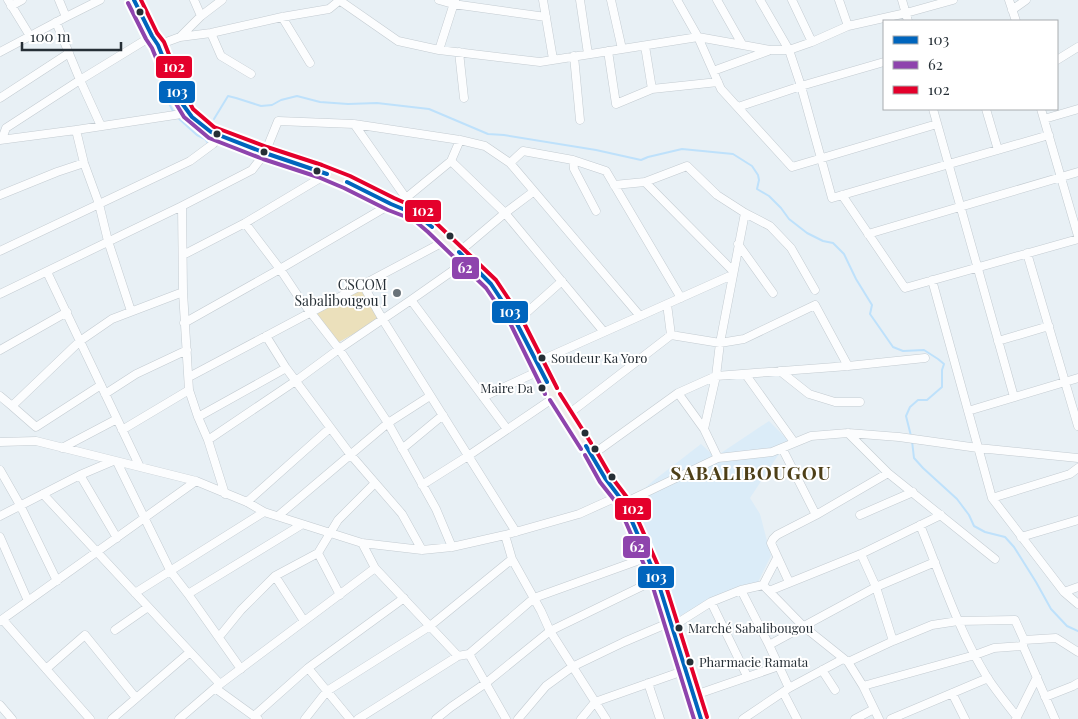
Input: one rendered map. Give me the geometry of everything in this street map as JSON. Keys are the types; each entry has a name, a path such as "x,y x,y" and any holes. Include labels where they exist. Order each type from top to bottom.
{"main road":[{"path":"134,0 188,113 211,132 347,182 417,215 432,226 491,284 516,322 566,416 605,478 622,499 658,579 701,719"}],"street":[{"path":"22,0 9,3 30,36"},
{"path":"59,0 66,17"},
{"path":"0,52 100,0"},
{"path":"194,0 201,16"},
{"path":"180,37 201,16 222,0"},
{"path":"1,140 6,128 80,80 155,41 211,33 282,17 329,9 339,0 398,41 439,50 540,62 698,37 770,50 789,50 848,26 953,0"},
{"path":"440,0 546,17"},
{"path":"543,0 553,60"},
{"path":"580,0 588,54"},
{"path":"611,0 622,49"},
{"path":"677,0 698,37 721,89 792,167 937,124"},
{"path":"716,0 742,44"},
{"path":"760,0 789,50 832,198 1049,135"},
{"path":"792,0 812,42"},
{"path":"839,0 848,26"},
{"path":"902,0 908,20"},
{"path":"1010,0 1016,20"},
{"path":"1012,10 1026,0"},
{"path":"439,50 454,2"},
{"path":"282,17 310,63"},
{"path":"56,22 101,126"},
{"path":"211,33 221,56 251,74"},
{"path":"645,46 652,89"},
{"path":"1058,59 1078,47"},
{"path":"713,71 770,50"},
{"path":"608,51 616,104 652,89 718,82"},
{"path":"459,52 464,98"},
{"path":"0,98 69,53"},
{"path":"574,56 580,120"},
{"path":"738,107 801,86 883,62"},
{"path":"1044,119 1078,109"},
{"path":"933,110 1014,397"},
{"path":"986,110 998,150"},
{"path":"842,196 905,288 1078,237 1041,110"},
{"path":"1,140 188,113"},
{"path":"0,294 252,170 265,153 278,121 354,124 460,140 485,146 510,163 640,316"},
{"path":"354,124 406,198"},
{"path":"76,130 84,163 99,204 108,241 131,311"},
{"path":"0,251 190,161 221,136"},
{"path":"184,323 391,204 406,198 450,161 460,140"},
{"path":"510,163 524,150 574,160 606,170 681,298"},
{"path":"574,160 574,169 596,211"},
{"path":"450,161 505,213 604,332"},
{"path":"0,195 84,163"},
{"path":"614,185 645,182 687,166 717,195 770,226 791,248 815,290"},
{"path":"868,234 1078,172"},
{"path":"183,255 244,223 327,174"},
{"path":"645,182 733,273"},
{"path":"459,252 533,192"},
{"path":"182,206 184,323 189,390 208,440 225,494"},
{"path":"704,428 716,376 720,343 745,213"},
{"path":"244,223 339,349 388,423 436,509 452,547"},
{"path":"189,377 447,240"},
{"path":"738,244 773,293"},
{"path":"1027,253 1078,426"},
{"path":"208,440 468,260"},
{"path":"47,272 140,467"},
{"path":"483,397 604,332 733,273"},
{"path":"932,280 992,498 1064,592 1078,604"},
{"path":"516,322 562,281"},
{"path":"363,285 516,532"},
{"path":"12,406 80,341 112,320 183,292"},
{"path":"411,300 507,430"},
{"path":"667,304 671,335"},
{"path":"566,416 671,335 720,343 744,339 815,305 848,366"},
{"path":"0,350 67,312"},
{"path":"998,341 1049,326"},
{"path":"266,336 286,368 297,380 330,428 402,514 422,550"},
{"path":"105,394 136,374 187,350"},
{"path":"592,455 678,393 716,376 746,375 925,358"},
{"path":"198,417 286,368"},
{"path":"780,371 808,394 835,402 860,402"},
{"path":"746,375 794,442"},
{"path":"968,411 1078,378"},
{"path":"36,427 101,385"},
{"path":"122,430 189,390"},
{"path":"678,393 704,428 718,458"},
{"path":"0,396 36,427 36,441"},
{"path":"278,516 388,423 430,396"},
{"path":"422,485 555,397"},
{"path":"402,449 442,415"},
{"path":"62,448 116,418"},
{"path":"247,502 330,428"},
{"path":"848,433 888,473 995,559"},
{"path":"0,442 36,441 196,481 247,502 264,512 301,525 362,543 422,550 452,547 505,535 579,514 622,499 718,458 772,452 811,436 848,433 899,437 978,448 1078,458"},
{"path":"782,448 816,515"},
{"path":"0,516 80,475 115,461"},
{"path":"115,461 171,572 241,668"},
{"path":"992,498 1070,474 1078,468"},
{"path":"0,470 20,505 57,581"},
{"path":"790,582 771,543 773,539 888,473"},
{"path":"80,475 117,538"},
{"path":"90,719 1,620 196,481"},
{"path":"219,637 241,610 275,576 318,553 338,520 375,483"},
{"path":"860,515 913,492"},
{"path":"43,494 190,652 217,686 256,718 308,668 404,598"},
{"path":"135,593 264,512"},
{"path":"518,719 546,686 572,667 624,642 672,624 711,602 741,590 766,588 790,582 861,554 941,515"},
{"path":"1021,537 1078,520"},
{"path":"188,594 301,525"},
{"path":"920,525 958,621 975,655 988,678 1017,718 1037,677"},
{"path":"505,535 512,559 550,631 606,719"},
{"path":"0,537 28,601"},
{"path":"362,543 375,568 458,656"},
{"path":"318,553 340,595"},
{"path":"861,554 876,588 893,641"},
{"path":"358,719 458,656 469,654 534,598 648,557"},
{"path":"766,588 777,558"},
{"path":"305,719 327,691 430,626 512,559"},
{"path":"769,645 876,588 935,562"},
{"path":"186,717 217,686 375,568"},
{"path":"275,576 304,621"},
{"path":"436,719 451,706 486,683 550,631 658,579"},
{"path":"1064,592 1078,587"},
{"path":"766,588 804,626 845,660 863,686 879,719"},
{"path":"741,590 779,666 797,719"},
{"path":"711,602 747,676"},
{"path":"115,630 148,608"},
{"path":"743,719 786,690 822,670 932,625 958,621 1015,620 1055,719"},
{"path":"46,668 85,636 136,698"},
{"path":"863,686 994,648 1023,643 1056,638 1078,652"},
{"path":"112,719 190,652"},
{"path":"469,654 506,719"},
{"path":"694,695 779,666"},
{"path":"308,668 350,719"},
{"path":"581,719 595,702 686,670"},
{"path":"822,670 835,690"},
{"path":"891,719 988,678"},
{"path":"648,683 660,719"},
{"path":"1045,697 1078,683"},
{"path":"952,694 965,719"},
{"path":"0,704 10,718"},
{"path":"855,719 874,709"},
{"path":"912,710 917,719"}],"shaded area":[{"path":"365,286 383,317 334,345 316,314"},
{"path":"769,421 788,440 750,498 760,514 771,556 758,582 748,584 717,597 674,620 654,551 628,503 701,444 715,457"}],"waterway":[{"path":"163,92 174,113"},
{"path":"214,119 228,96 261,106 272,105 281,100 297,96 320,102 348,104 377,103 429,109 488,134 596,150 641,160 682,149 733,154 752,166 758,175 757,189 769,196 789,219 807,233 823,241 833,243 844,254 856,279 872,305 870,314 893,347 903,351 924,350 944,364 942,387 927,400 918,400 910,407 906,416 911,436"},
{"path":"177,117 197,135 205,139 208,145"},
{"path":"912,441 914,458 957,499 969,515 974,526 985,532 1005,537 1014,547 1051,609 1067,626 1078,631"}],"transit line":[{"name":"103","path":"134,0 158,45 181,102 192,117 211,132 327,174"},
{"name":"102","path":"141,0 157,33 164,42 184,92 193,109 214,127 350,176 421,210 496,280 522,319 557,388"},
{"name":"62","path":"128,3 152,48 172,97 184,117 209,138 263,159 318,177 388,210 414,220 486,288 511,325 545,394"},
{"name":"103","path":"347,182 417,215 432,227"},
{"name":"103","path":"459,252 491,284 516,322 547,382"},
{"name":"102","path":"560,394 591,443"},
{"name":"62","path":"550,400 581,449"},
{"name":"103","path":"586,446 605,478 624,503 657,579 701,719"},
{"name":"102","path":"595,449 610,475 629,500 663,577 707,717"},
{"name":"62","path":"585,455 600,482 619,506 651,581 694,719"}],"place":[{"name":"CSCOM Sabalibougou I","path":"397,293"},
{"name":"Soudeur Ka Yoro","path":"542,358"},
{"name":"Maire Da","path":"542,388"},
{"name":"Marché Sabalibougou","path":"679,628"},
{"name":"Pharmacie Ramata","path":"690,662"}],"district":[{"name":"SABALIBOUGOU","path":"751,473"}]}
